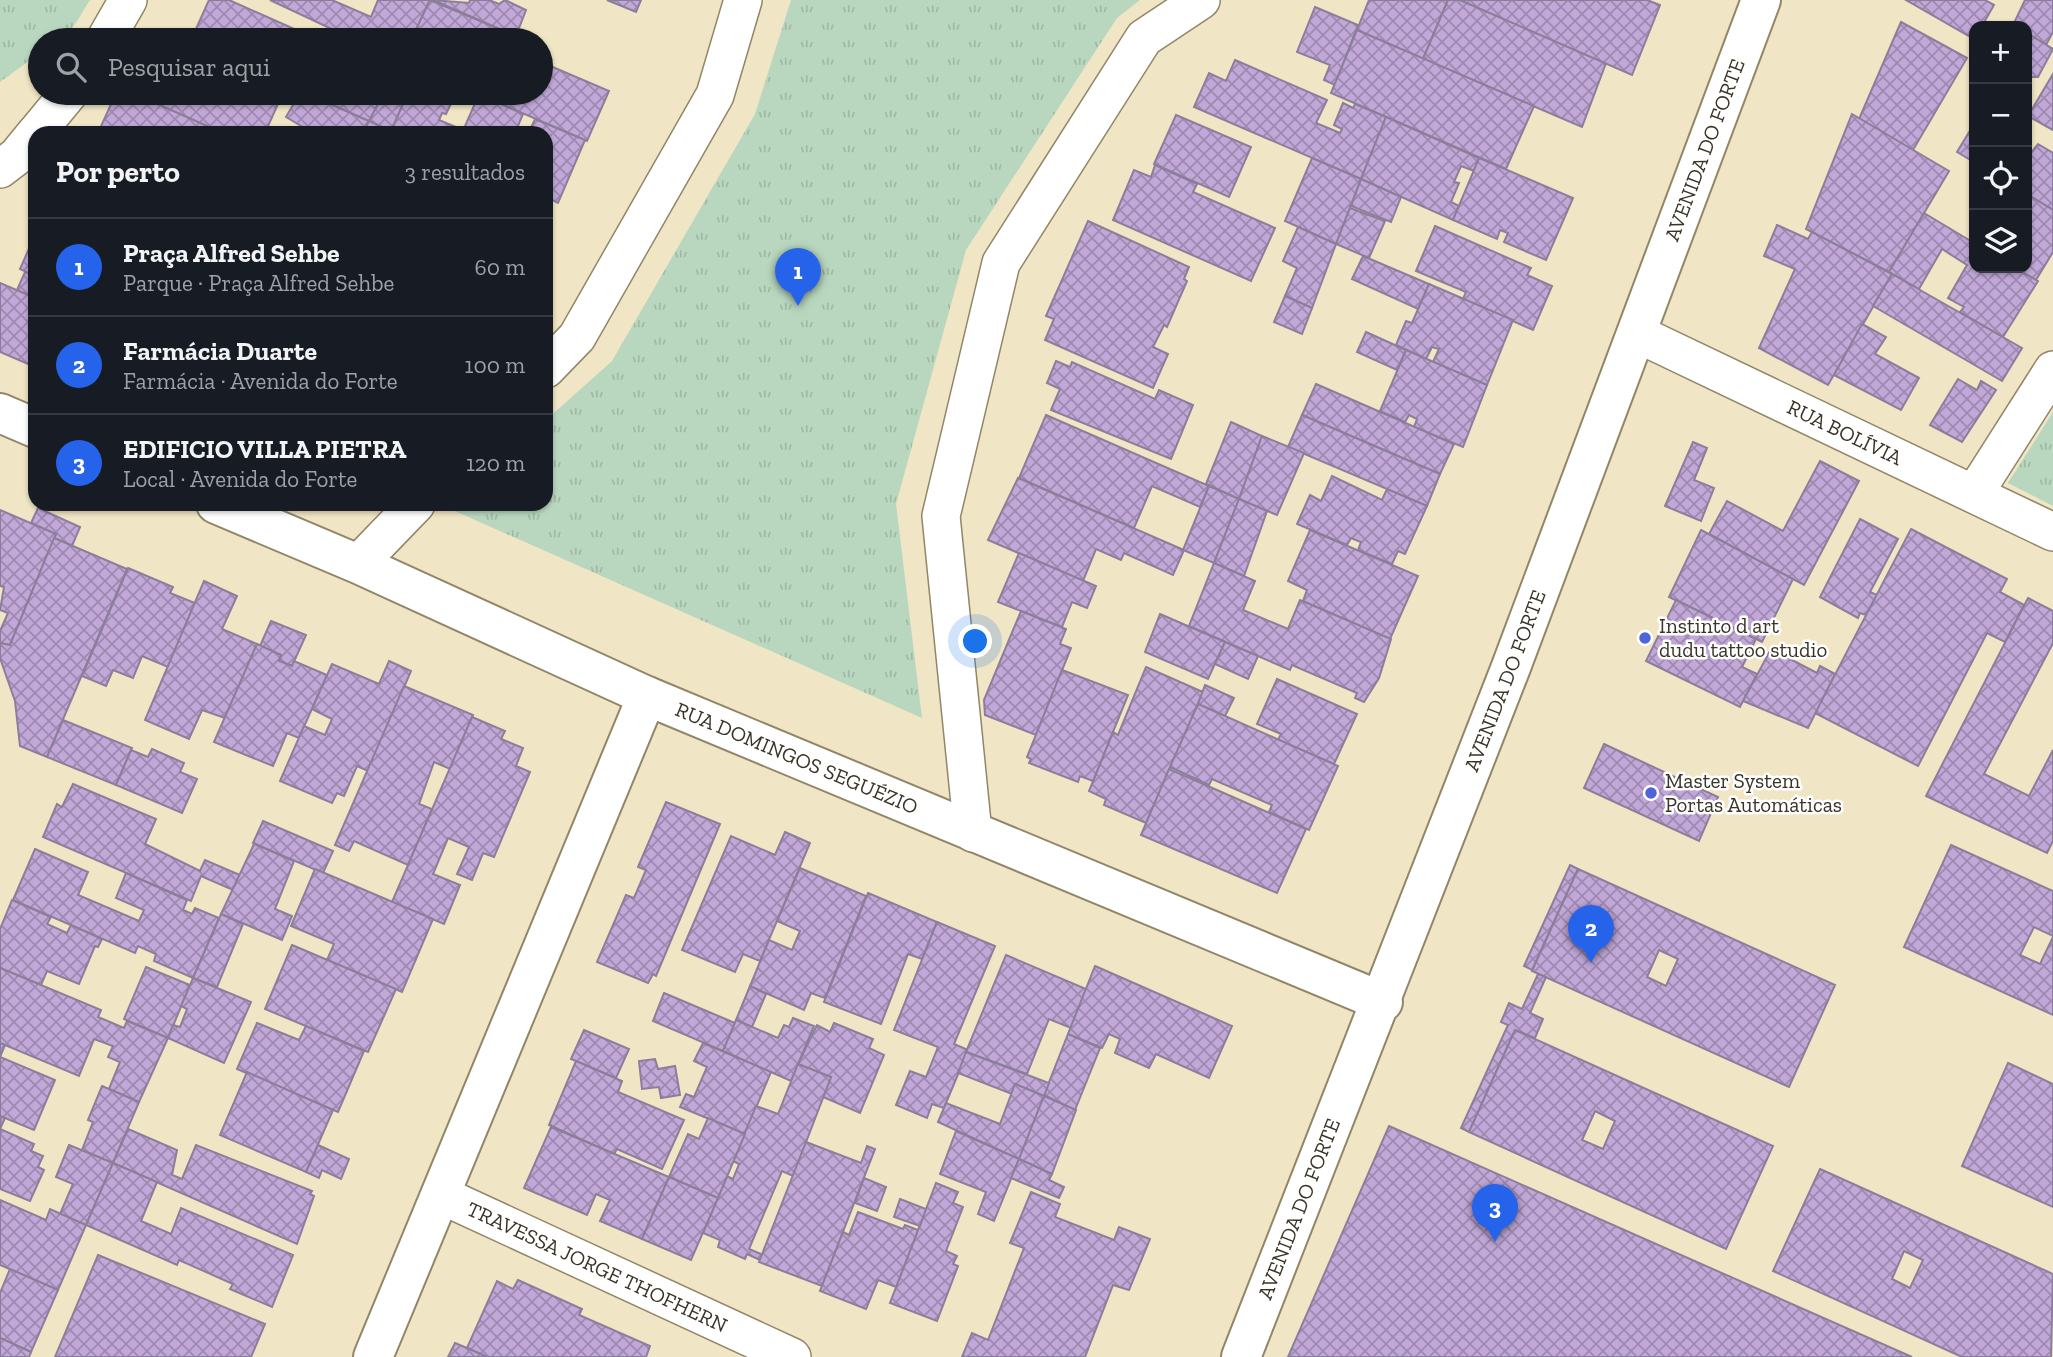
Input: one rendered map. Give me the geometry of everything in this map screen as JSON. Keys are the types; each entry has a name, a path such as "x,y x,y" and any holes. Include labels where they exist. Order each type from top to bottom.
{"street":[{"path":"113,28 128,0"},
{"path":"553,362 577,337 715,95 743,0"},
{"path":"973,833 941,516 1001,262 1144,38 1201,0"},
{"name":"AVENIDA DO FORTE","path":"1241,1357 1383,1002 1638,334 1758,1"},
{"path":"42,126 59,105"},
{"path":"0,169 17,156 28,143"},
{"name":"RUA BOLÍVIA","path":"1638,334 2053,532"},
{"path":"1974,494 2053,370"},
{"path":"0,413 28,425"},
{"name":"RUA DOMINGOS SEGUÉZIO","path":"233,511 358,564 647,696 1383,1002"},
{"path":"358,564 409,511"},
{"path":"373,1357 647,696"},
{"name":"TRAVESSA JORGE THOFHERN","path":"441,1195 792,1357"}],"green space":[{"path":"0,0 90,0 72,28 28,28 28,62 0,82"},
{"path":"791,0 1140,0 1117,18 966,250 896,504 922,718 455,511 553,511 553,414 612,361 755,114"},
{"path":"2053,412 2053,506 2008,483"}],"building":[{"path":"209,0 229,0 292,28 196,28"},
{"path":"270,0 332,0 371,17 378,0 430,0 417,28 330,28"},
{"path":"430,0 497,28 417,28"},
{"path":"433,0 469,3 470,0 489,0 499,4 505,0 526,10 519,28 498,28"},
{"path":"607,0 641,0 636,12"},
{"path":"1369,0 1448,0 1423,59 1357,30"},
{"path":"1448,0 1460,0 1606,63 1582,127 1423,59"},
{"path":"1460,0 1647,0 1660,5 1632,75"},
{"path":"1906,0 1985,0 1994,5 1985,21 1969,21 1969,36"},
{"path":"2025,0 2053,0 2053,32 2046,45 2032,36 2032,21 2015,21"},
{"path":"1315,7 1358,25 1335,85 1324,80 1330,65 1297,52"},
{"path":"1901,22 1967,58 1913,150 1859,119"},
{"path":"1357,30 1534,106 1506,169 1331,93"},
{"path":"2032,36 2053,49 2038,77 2032,77"},
{"path":"1235,60 1327,100 1316,123 1340,133 1342,129 1334,125 1343,103 1353,108 1355,104 1386,117 1361,179 1194,107 1209,73 1226,81"},
{"path":"553,67 609,91 587,141 504,105 553,105"},
{"path":"2053,74 2053,130 2032,118 2032,109"},
{"path":"111,105 161,105 207,126 101,126"},
{"path":"160,105 277,105 268,126 207,126"},
{"path":"293,105 332,105 369,121 366,126 301,126 286,117"},
{"path":"333,105 378,105 369,121"},
{"path":"378,105 402,105 393,126 380,126 369,121"},
{"path":"403,105 450,105 439,120 454,126 393,126"},
{"path":"474,105 503,105 523,114 518,126 465,126"},
{"path":"1852,114 1949,171 1889,272 1806,229"},
{"path":"1176,115 1251,147 1229,197 1154,164"},
{"path":"1386,117 1479,158 1474,171 1461,166 1454,182 1459,183 1451,202 1459,206 1453,220 1361,179"},
{"path":"535,119 552,126 532,126"},
{"path":"369,121 380,126 366,126"},
{"path":"553,127 585,140 558,203 553,200"},
{"path":"1969,132 1969,159 1957,152"},
{"path":"2038,144 2053,153 2053,210 2032,197 2032,152"},
{"path":"1312,158 1361,179 1336,244 1285,221"},
{"path":"1479,158 1573,198 1546,260 1504,242 1508,233 1500,230 1497,239 1453,220"},
{"path":"1155,165 1197,184 1193,192 1275,228 1251,281 1113,220 1134,170 1151,177"},
{"path":"1361,179 1401,197 1391,222 1351,206"},
{"path":"2032,197 2053,210 2053,252 2036,280 2024,273 2032,273"},
{"path":"1350,208 1385,221 1369,258 1336,244"},
{"path":"1924,213 1969,240 1969,273 2024,273 2038,281 2003,337 1960,312 1964,307 1948,298 1967,265 1942,249 1919,289 1889,272"},
{"path":"1088,221 1189,267 1184,279 1187,281 1167,327 1164,325 1153,347 1168,354 1153,388 1045,340 1054,319 1046,316"},
{"path":"1777,225 1808,239 1812,232 1892,274 1828,385 1759,348 1795,269 1764,256"},
{"path":"1435,226 1531,268 1527,275 1552,286 1533,330 1463,299 1466,292 1416,271"},
{"path":"1298,227 1336,244 1312,308 1285,296 1297,268 1283,261"},
{"path":"28,251 28,273 20,269"},
{"path":"1363,256 1429,284 1418,309 1352,279"},
{"path":"25,272 28,273 28,295 17,290"},
{"path":"1892,274 2022,348 2002,381 1873,306"},
{"path":"0,283 28,295 28,364 0,352"},
{"path":"1429,284 1513,320 1487,385 1433,362 1439,349 1432,347 1426,359 1396,345 1406,321 1412,323"},
{"path":"1285,296 1312,308 1302,334 1274,322"},
{"path":"1862,324 1886,337 1875,354 1919,378 1901,410 1834,375"},
{"path":"1366,332 1406,350 1397,370 1357,352"},
{"path":"1406,350 1487,385 1463,447 1414,427 1417,419 1409,415 1405,422 1380,411"},
{"path":"1056,361 1070,367 1072,362 1155,399 1159,390 1193,405 1171,459 1051,410 1060,389 1047,383"},
{"path":"1958,379 1977,390 1981,381 1996,390 1962,442 1930,425"},
{"path":"1316,384 1454,444 1440,474 1302,415"},
{"path":"1046,415 1209,486 1200,507 1152,486 1134,528 1019,478"},
{"path":"1302,415 1440,474 1427,506 1288,447"},
{"path":"1231,422 1262,436 1239,499 1206,484"},
{"path":"1262,436 1304,453 1277,515 1239,499"},
{"path":"1693,442 1707,448 1694,480 1714,488 1701,521 1665,506"},
{"path":"1820,461 1859,481 1804,585 1709,534 1727,501 1783,531"},
{"path":"1332,476 1382,500 1387,489 1427,506 1405,554 1398,551 1392,564 1358,550 1361,542 1351,538 1347,545 1297,524 1310,495 1321,501"},
{"path":"1018,478 1184,550 1173,575 1124,553 1121,560 1096,549 1083,581 988,540"},
{"path":"1209,486 1239,499 1214,563 1183,550"},
{"path":"1239,499 1267,511 1244,576 1214,563"},
{"path":"0,510 56,534 10,645 0,643 0,631 8,613 0,610 4,587 0,586"},
{"path":"37,511 45,511 80,527 72,546 54,538 56,534 31,523"},
{"path":"1860,519 1898,539 1870,592 1877,595 1866,615 1860,613 1858,618 1820,597"},
{"path":"1911,529 2007,579 2000,592 2024,605 2005,642 1987,633 1918,766 1815,713"},
{"path":"1310,530 1418,576 1390,639 1303,601 1307,590 1288,581"},
{"path":"1701,530 1793,579 1762,642 1669,597"},
{"path":"54,538 127,569 47,757 20,746 15,701 0,658 0,643 10,645"},
{"path":"1019,553 1096,586 1087,608 1072,602 1062,627 998,602"},
{"path":"1214,563 1255,581 1243,610 1288,629 1300,600 1391,639 1379,678 1364,702 1355,698 1357,693 1292,665 1290,670 1189,626"},
{"path":"128,568 173,587 170,593 195,603 168,667 142,656 133,678 113,670 106,686 82,676"},
{"path":"204,581 237,596 222,629 257,644 225,718 202,710 189,739 145,720"},
{"path":"2028,598 2053,611 2053,643 1984,774 2029,796 2053,750 2053,841 2047,853 1926,796"},
{"path":"1676,600 1756,639 1742,667 1757,674 1740,707 1646,661"},
{"path":"1021,611 1066,629 1060,644 1071,648 1036,735 985,715 984,700"},
{"path":"1160,614 1225,642 1208,679 1145,652"},
{"path":"271,621 306,635 292,666 279,661 281,655 260,646"},
{"path":"1225,642 1258,656 1248,679 1215,664"},
{"path":"257,644 281,655 279,661 292,666 294,661 327,675 299,738 287,733 273,766 214,742"},
{"path":"1771,649 1817,673 1820,666 1835,674 1808,728 1743,701"},
{"path":"389,661 411,671 368,771 357,766 344,796 337,793 332,803 280,781 304,726 325,735 332,719 312,709 332,664 379,684"},
{"path":"1146,667 1203,692 1146,823 1104,805 1106,799 1089,791 1113,732 1118,735"},
{"path":"1062,670 1128,695 1093,781 1080,776 1078,782 1029,763 1031,759 1027,757"},
{"path":"1277,679 1357,714 1334,764 1278,740 1281,734 1257,724"},
{"path":"1205,685 1234,698 1225,716 1198,704"},
{"path":"404,686 473,715 450,769 434,762 419,804 432,809 408,865 354,841 349,851 335,845"},
{"path":"1198,704 1338,766 1309,830 1269,812 1272,805 1212,779 1209,785 1170,767"},
{"path":"472,717 505,731 501,739 523,748 516,766 530,772 494,857 483,853 472,880 457,874 469,847 448,838 433,874 460,885 444,924 392,902"},
{"path":"63,720 132,748 116,785 47,757"},
{"name":"Master System Portas Automáticas","path":"1604,744 1718,797 1699,841 1584,788"},
{"path":"152,749 184,763 180,772 197,779 182,813 116,785 131,750 148,757"},
{"path":"1169,769 1306,829 1277,893 1141,835"},
{"path":"73,784 156,819 145,844 200,871 205,860 240,875 233,890 201,876 191,901 43,837 57,804 62,807"},
{"path":"666,802 720,824 656,976 653,974 648,983 597,962 626,895 634,898 646,870 638,867"},
{"path":"263,821 333,851 323,873 253,843"},
{"path":"785,832 810,843 760,961 743,954 735,972 682,950 731,836 775,855"},
{"path":"254,844 294,861 275,909 292,916 282,940 221,914"},
{"path":"1951,845 2053,891 2053,936 2034,927 2020,955 2040,964 2053,937 2053,1015 1904,947"},
{"path":"35,849 88,872 78,895 139,921 144,910 116,898 126,873 187,900 183,910 192,914 195,908 219,918 193,978 154,961 156,954 138,946 135,953 13,900"},
{"path":"1570,865 1578,869 1532,970 1524,966"},
{"path":"800,868 866,896 825,998 811,993 804,1010 750,986 769,940 792,950 800,931 777,921"},
{"path":"315,869 433,919 402,992 327,960 334,944 291,926"},
{"path":"1578,869 1835,985 1789,1087 1532,971","holes":["1659,950 1678,959 1666,986 1647,977"]},
{"path":"868,893 937,922 922,959 908,954 881,1024 824,1002"},
{"path":"12,900 51,917 47,924 67,933 71,925 102,939 98,947 95,946 79,984 47,971 41,985 0,968 0,929"},
{"path":"221,914 243,924 217,987 193,978"},
{"path":"937,922 995,946 954,1044 968,1050 944,1108 932,1104 927,1118 896,1105 910,1071 926,1077 938,1047 894,1030"},
{"path":"292,945 396,989 368,1052 265,1009"},
{"path":"1006,955 1086,989 1071,1028 1049,1019 1027,1074 966,1052"},
{"path":"1095,966 1232,1026 1209,1078 1156,1054 1149,1068 1115,1053 1120,1039 1109,1034 1102,1048 1068,1034"},
{"path":"146,967 190,985 168,1038 124,1019"},
{"path":"0,968 101,1010 98,1017 124,1028 127,1021 168,1038 139,1102 109,1089 120,1062 108,1057 113,1046 94,1039 79,1076 0,1043"},
{"path":"1538,974 1546,977 1530,1013 1543,1019 1535,1038 1515,1030 1469,1132 1461,1128 1508,1025 1501,1022 1509,1003 1522,1009"},
{"path":"193,978 251,1002 224,1063 168,1038 173,1025 180,1027 187,1009 181,1006"},
{"path":"750,986 766,994 752,1027 736,1020"},
{"path":"664,993 735,1023 723,1051 653,1021"},
{"path":"793,1018 814,1026 791,1081 723,1051 736,1020 778,1038 784,1025 789,1027"},
{"path":"257,1023 299,1040 306,1026 364,1051 338,1112 237,1069"},
{"path":"834,1023 873,1039 869,1048 884,1055 860,1113 823,1097 831,1077 798,1064 817,1025 830,1032"},
{"path":"584,1030 629,1049 616,1078 571,1059"},
{"path":"1515,1030 1773,1146 1726,1249 1469,1132","holes":["1595,1111 1615,1121 1603,1149 1582,1140"]},
{"path":"1068,1034 1100,1048 1075,1110 1044,1095"},
{"path":"0,1043 5,1045 0,1057"},
{"path":"703,1043 771,1072 745,1134 680,1107 686,1094 694,1097 707,1067 694,1061"},
{"path":"966,1052 1049,1083 1044,1096 1015,1084 1012,1094 958,1073"},
{"path":"0,1057 55,1080 34,1130 0,1116"},
{"path":"655,1059 658,1069 675,1066 680,1095 661,1098 659,1087 642,1089 639,1061"},
{"path":"576,1061 622,1081 618,1092 684,1120 662,1169 617,1149 614,1154 549,1125"},
{"path":"2008,1063 2053,1084 2053,1207 1962,1166"},
{"path":"798,1064 831,1077 793,1176 782,1171 749,1249 763,1255 760,1260 747,1254 745,1259 718,1247 720,1240 703,1233 727,1176 733,1179 739,1164 733,1161 756,1106 778,1114"},
{"path":"247,1072 333,1110 306,1172 220,1135"},
{"path":"1015,1084 1044,1096 1019,1159 938,1122 946,1103 1000,1124"},
{"path":"102,1086 139,1102 113,1163 82,1150 93,1122 88,1120"},
{"path":"1044,1096 1076,1110 1052,1174 1019,1159"},
{"path":"0,1116 5,1118 0,1129"},
{"path":"708,1118 745,1134 718,1198 669,1177 688,1134 699,1139"},
{"path":"1389,1126 1912,1357 1288,1357"},
{"path":"551,1127 669,1177 642,1239 600,1221 610,1200 596,1194 587,1215 524,1188"},
{"path":"0,1129 34,1144 31,1151 43,1156 38,1167 44,1170 30,1201 0,1189"},
{"path":"128,1129 177,1150 172,1175 182,1179 196,1145 312,1191 310,1194 314,1196 297,1244 113,1163"},
{"path":"956,1131 1019,1159 994,1221 978,1214 986,1192 940,1174"},
{"path":"806,1142 861,1163 867,1146 875,1149 822,1286 759,1262"},
{"path":"69,1145 113,1163 86,1225 60,1214 73,1184 56,1177"},
{"path":"318,1145 349,1159 341,1179 322,1170 319,1178 306,1172"},
{"path":"1019,1159 1052,1174 1049,1180 1064,1187 1059,1198 1011,1178"},
{"path":"113,1163 157,1182 141,1221 171,1234 181,1208 293,1255 272,1307 230,1289 233,1284 179,1260 177,1265 86,1225"},
{"path":"1820,1169 2053,1274 2051,1357 1962,1357 1773,1271","holes":["1904,1251 1923,1260 1910,1288 1892,1279"]},
{"path":"669,1177 718,1198 691,1260 642,1239"},
{"path":"864,1178 886,1187 877,1211 855,1203"},
{"path":"936,1183 958,1192 953,1203 963,1207 946,1251 957,1256 953,1264 958,1266 937,1321 890,1303"},
{"path":"1031,1192 1060,1204 1055,1217 1114,1240 1119,1227 1150,1239 1129,1290 1113,1285 1085,1357 962,1357 972,1333 988,1340 1024,1248 1010,1243"},
{"path":"900,1199 926,1209 920,1226 894,1217"},
{"path":"0,1200 46,1220 50,1209 86,1225 58,1290 0,1265"},
{"path":"858,1212 903,1229 905,1225 918,1230 896,1287 878,1280 866,1309 820,1291 843,1232 849,1235"},
{"path":"98,1255 265,1324 251,1357 55,1357"},
{"path":"10,1269 58,1290 31,1352 0,1338 0,1293"},
{"path":"518,1280 582,1309 579,1315 650,1346 646,1357 487,1357 467,1348 497,1281 513,1289"},
{"path":"0,1338 31,1352 29,1357 0,1357"},
{"path":"455,1343 467,1348 487,1357 448,1357"}],"place":[{"name":"Praça Alfred Sehbe","path":"798,306"},
{"name":"Instinto d art dudu tattoo studio","path":"1645,638"},
{"name":"Master System Portas Automáticas","path":"1651,793"},
{"name":"Farmácia Duarte","path":"1591,963"},
{"name":"EDIFICIO VILLA PIETRA","path":"1495,1242"}]}
